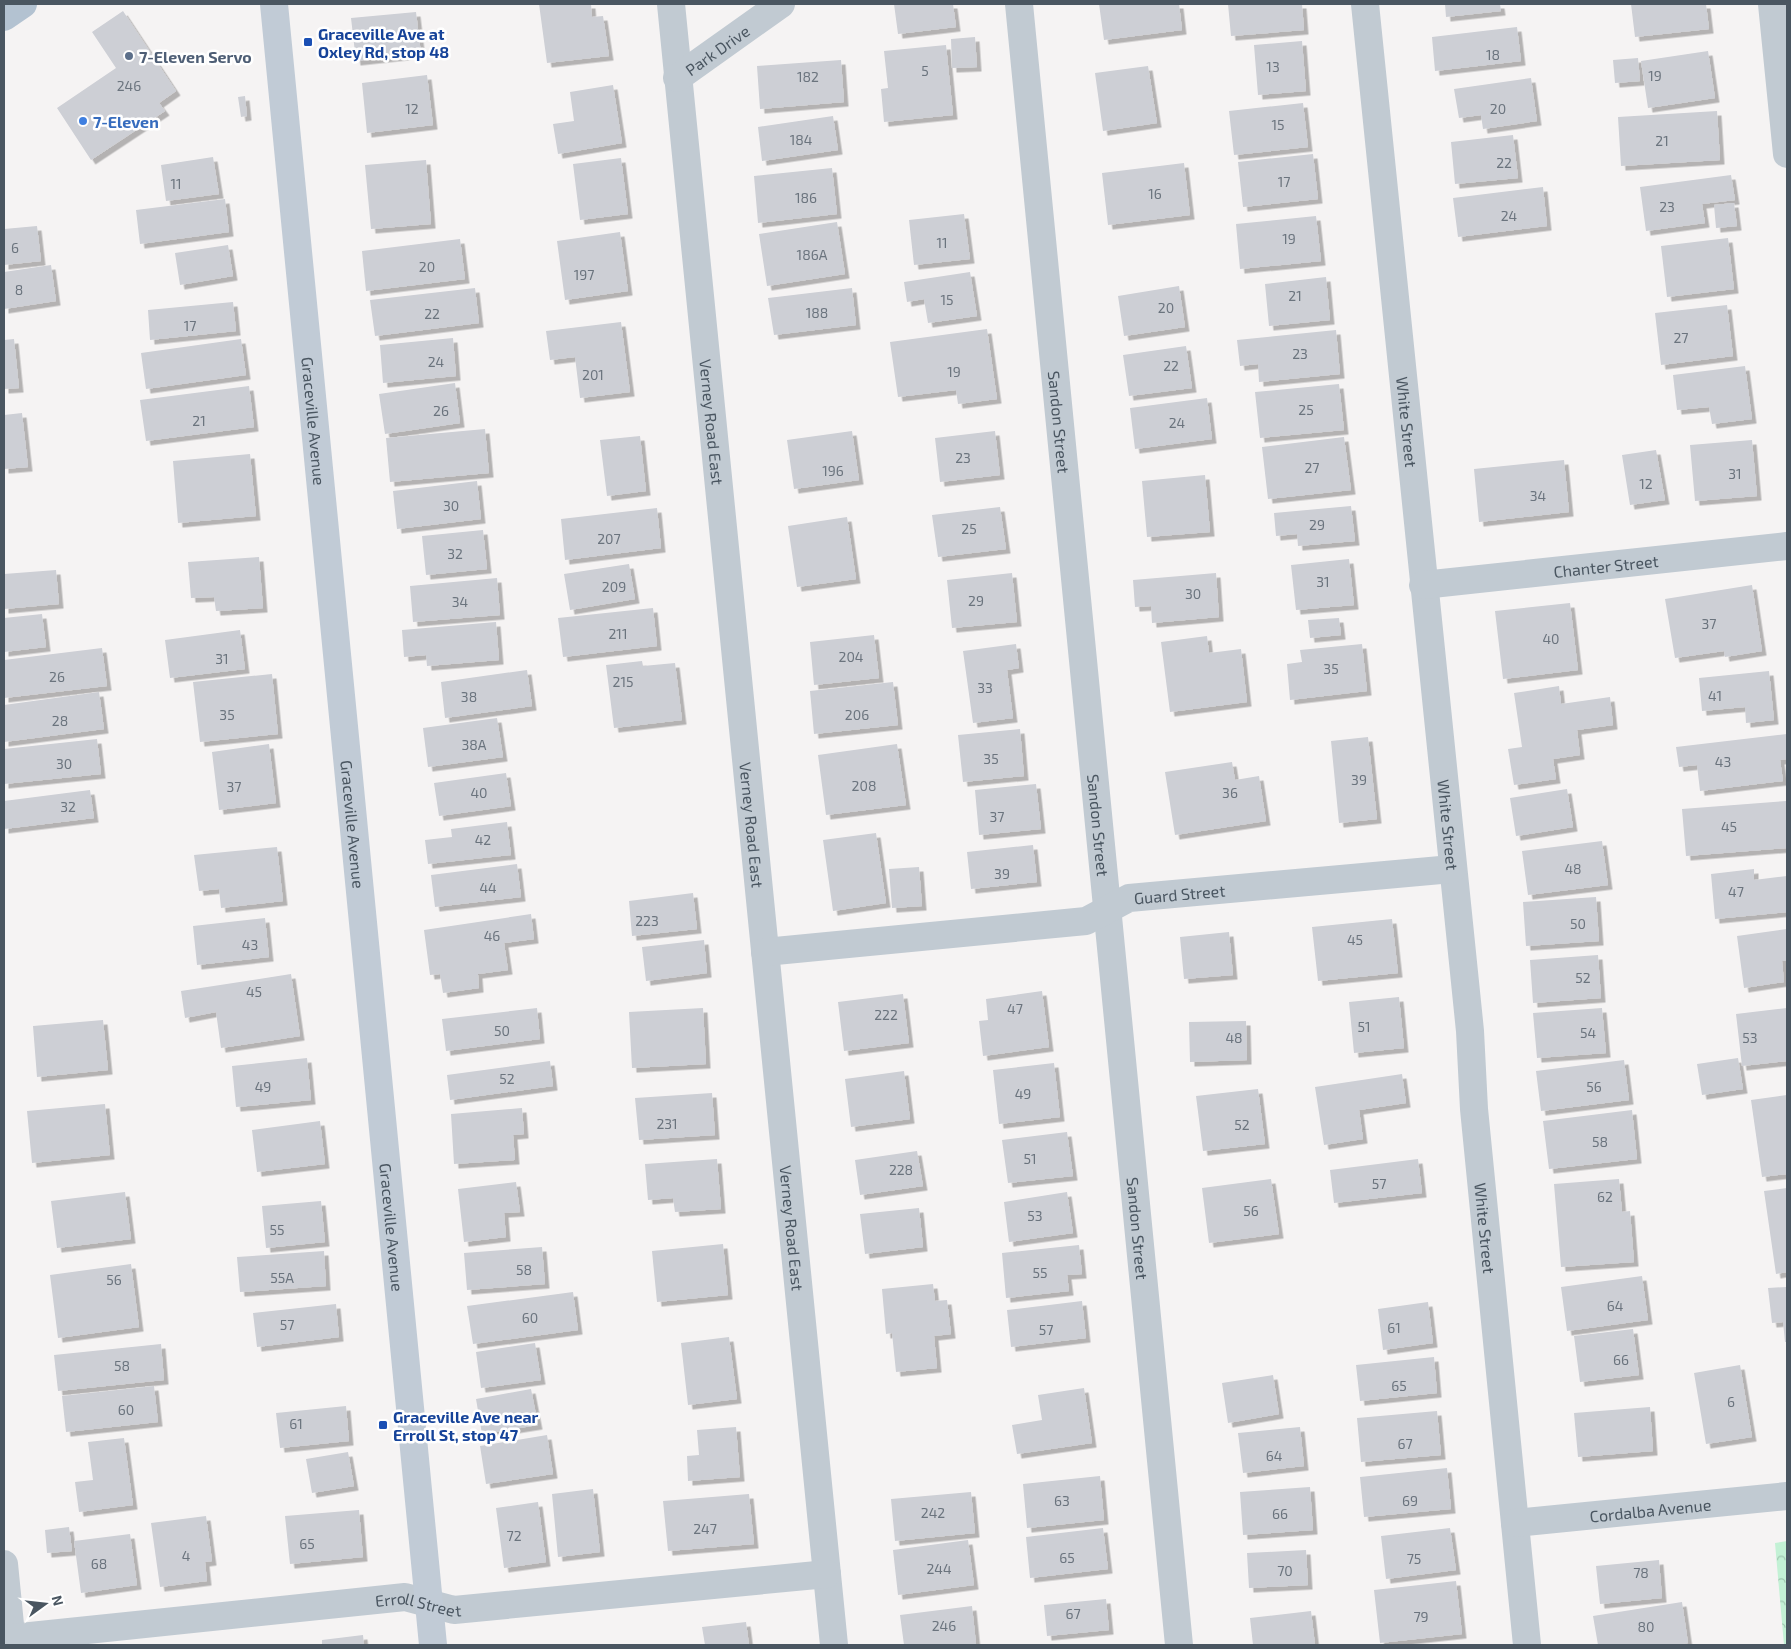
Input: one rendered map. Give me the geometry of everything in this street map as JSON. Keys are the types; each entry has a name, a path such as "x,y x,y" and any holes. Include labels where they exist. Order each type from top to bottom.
{"main road":[{"name":"Graceville Avenue","path":"274,4 433,1645"}],"street":[{"name":"Verney Road East","path":"670,4 834,1645"},
{"name":"Park Drive","path":"677,78 781,4"},
{"name":"Sandon Street","path":"1019,4 1179,1645"},
{"name":"White Street","path":"1365,4 1470,1031 1474,1109 1527,1645"},
{"path":"1772,4 1787,154"},
{"name":"Chanter Street","path":"1423,585 1787,546"},
{"name":"Guard Street","path":"765,952 1086,921 1129,898 1452,868"},
{"name":"Cordalba Avenue","path":"1515,1522 1787,1496"},
{"path":"4,1564 11,1642"},
{"name":"Erroll Street","path":"11,1642 405,1596 454,1610 827,1574"}],"green space":[{"path":"1787,1541 1787,1645 1784,1645 1775,1543"}],"building":[{"path":"539,4 591,4 592,17 603,16 609,56 547,63"},
{"path":"894,4 953,4 956,27 898,34"},
{"path":"1099,4 1179,4 1182,30 1104,40"},
{"path":"1228,4 1302,4 1304,30 1231,36"},
{"path":"1445,4 1500,4 1501,11 1446,17"},
{"path":"1631,4 1706,4 1709,29 1635,37"},
{"path":"123,11 176,91 159,103 165,111 91,160 57,108 116,68 92,32"},
{"path":"416,12 421,54 356,61 351,18"},
{"path":"1517,27 1521,61 1435,71 1432,37"},
{"path":"975,37 977,67 952,68 951,39"},
{"path":"1302,41 1306,91 1258,95 1254,45"},
{"path":"946,45 953,115 884,122 881,89 888,88 884,51"},
{"path":"1708,51 1715,98 1648,108 1641,61"},
{"path":"1638,58 1640,81 1615,83 1613,60"},
{"path":"841,60 844,102 760,109 757,66"},
{"path":"1148,66 1157,123 1103,131 1095,73"},
{"path":"427,75 433,125 367,133 362,83"},
{"path":"1531,78 1537,121 1483,129 1481,115 1459,118 1454,89"},
{"path":"613,85 622,143 558,154 553,124 574,121 570,92"},
{"path":"245,96 247,116 241,117 238,97"},
{"path":"1303,103 1308,147 1234,155 1229,111"},
{"path":"1717,111 1720,160 1621,166 1618,117"},
{"path":"833,116 838,150 762,161 758,127"},
{"path":"1513,135 1518,178 1455,184 1451,142"},
{"path":"1313,154 1318,199 1243,207 1238,162"},
{"path":"213,157 219,194 166,201 161,165"},
{"path":"621,158 628,214 580,220 573,164"},
{"path":"426,160 431,224 371,229 365,165"},
{"path":"1184,163 1190,215 1108,225 1102,173"},
{"path":"832,168 837,214 758,223 754,176"},
{"path":"1731,175 1735,200 1702,204 1705,223 1646,231 1640,187"},
{"path":"1543,187 1547,226 1458,237 1453,198"},
{"path":"225,199 229,232 140,244 136,210"},
{"path":"1734,203 1737,226 1716,228 1714,205"},
{"path":"964,214 970,259 914,265 909,220"},
{"path":"1316,216 1321,261 1240,269 1236,224"},
{"path":"837,222 845,274 767,286 759,234"},
{"path":"37,226 41,261 4,265 4,229"},
{"path":"620,232 628,291 565,300 557,241"},
{"path":"1728,238 1734,289 1667,297 1661,246"},
{"path":"460,239 465,279 366,291 362,251"},
{"path":"228,245 233,276 180,285 175,253"},
{"path":"51,265 56,301 4,309 4,272"},
{"path":"970,272 977,316 928,323 924,299 907,302 904,282"},
{"path":"1326,277 1330,320 1269,326 1265,284"},
{"path":"1179,286 1185,327 1124,336 1118,296"},
{"path":"475,288 479,323 375,336 370,300"},
{"path":"852,288 856,325 774,335 768,298"},
{"path":"233,302 236,331 150,340 148,310"},
{"path":"1727,305 1733,356 1661,365 1655,313"},
{"path":"621,322 630,392 580,398 575,357 550,360 546,331"},
{"path":"987,329 997,399 958,404 956,390 898,397 890,342"},
{"path":"1336,330 1340,374 1259,382 1258,364 1240,366 1237,340"},
{"path":"453,338 456,376 383,383 380,345"},
{"path":"14,339 19,388 4,389 4,340"},
{"path":"241,339 246,375 146,389 141,353"},
{"path":"1186,346 1192,388 1129,396 1123,355"},
{"path":"1745,366 1752,419 1712,424 1709,407 1677,410 1673,375"},
{"path":"455,383 460,423 385,434 379,394"},
{"path":"1339,384 1344,430 1260,438 1255,392"},
{"path":"249,386 254,427 146,441 140,400"},
{"path":"1207,398 1212,439 1135,449 1130,408"},
{"path":"22,413 28,467 4,469 4,415"},
{"path":"485,429 489,473 390,482 386,438"},
{"path":"852,431 859,480 794,489 787,440"},
{"path":"995,431 1000,475 940,482 935,438"},
{"path":"640,436 646,491 607,496 600,440"},
{"path":"1344,437 1351,490 1268,499 1262,447"},
{"path":"1752,440 1757,496 1695,501 1690,445"},
{"path":"1656,450 1665,500 1630,505 1622,455"},
{"path":"250,454 256,516 178,523 173,461"},
{"path":"1564,460 1569,512 1479,522 1474,469"},
{"path":"1205,475 1210,532 1147,537 1142,481"},
{"path":"477,481 481,519 397,529 393,491"},
{"path":"1351,506 1355,541 1298,546 1297,534 1276,536 1274,513"},
{"path":"1000,507 1006,549 938,557 932,515"},
{"path":"657,508 661,548 565,560 561,519"},
{"path":"847,517 856,579 797,587 788,526"},
{"path":"483,530 487,569 426,575 422,536"},
{"path":"259,557 263,608 216,611 214,597 191,598 188,562"},
{"path":"1349,559 1354,605 1296,610 1291,565"},
{"path":"629,564 635,599 570,610 564,574"},
{"path":"56,570 59,604 4,609 4,574"},
{"path":"1012,573 1017,622 952,628 947,580"},
{"path":"1216,573 1219,617 1152,623 1151,606 1135,607 1133,580"},
{"path":"497,578 500,615 413,622 410,586"},
{"path":"1752,585 1762,651 1725,657 1724,651 1675,658 1665,599"},
{"path":"1570,603 1578,670 1503,679 1495,611"},
{"path":"653,608 657,646 563,657 558,618"},
{"path":"42,614 46,647 4,652 4,618"},
{"path":"1339,618 1341,635 1310,638 1308,620"},
{"path":"496,622 499,660 427,666 426,655 404,657 402,630"},
{"path":"240,630 245,669 170,678 165,640"},
{"path":"874,635 879,678 814,685 810,642"},
{"path":"1207,636 1209,653 1241,649 1247,702 1170,712 1161,642"},
{"path":"1016,644 1019,668 1007,670 1013,718 973,723 963,651"},
{"path":"1362,644 1367,691 1290,700 1287,664 1302,662 1300,650"},
{"path":"102,648 107,686 4,698 4,660"},
{"path":"642,661 643,666 675,663 682,720 614,728 606,665"},
{"path":"527,670 532,706 445,718 441,682"},
{"path":"1769,671 1774,720 1746,723 1745,707 1702,711 1699,678"},
{"path":"272,674 278,734 200,742 193,682"},
{"path":"893,682 898,725 814,734 810,691"},
{"path":"1559,686 1561,704 1610,697 1613,725 1577,730 1580,755 1553,759 1556,779 1514,785 1508,749 1522,747 1514,693"},
{"path":"99,692 104,729 4,742 4,705"},
{"path":"497,718 503,757 428,767 423,728"},
{"path":"1020,729 1024,776 963,782 958,735"},
{"path":"1787,734 1787,759 1780,760 1783,781 1700,791 1697,765 1679,767 1676,747"},
{"path":"1368,737 1377,819 1339,823 1331,741"},
{"path":"97,739 101,774 4,784 4,749"},
{"path":"269,744 276,803 219,810 212,752"},
{"path":"897,744 906,805 826,815 818,755"},
{"path":"1232,762 1235,780 1259,776 1266,821 1175,835 1165,772"},
{"path":"506,773 511,806 439,816 434,783"},
{"path":"1036,784 1041,829 979,835 975,790"},
{"path":"1567,789 1573,827 1516,836 1510,798"},
{"path":"90,790 94,818 4,829 4,801"},
{"path":"1786,801 1787,848 1686,856 1682,809"},
{"path":"507,822 511,855 428,864 425,840 452,837 451,829"},
{"path":"876,833 886,903 833,911 823,840"},
{"path":"1602,841 1608,885 1528,895 1522,851"},
{"path":"1033,845 1037,882 971,889 967,852"},
{"path":"277,847 283,901 221,908 219,889 199,891 194,855"},
{"path":"517,864 521,897 435,907 431,875"},
{"path":"919,867 922,906 892,908 889,869"},
{"path":"1754,869 1754,880 1787,876 1787,912 1715,919 1711,874"},
{"path":"693,893 697,929 632,936 629,901"},
{"path":"1596,897 1599,941 1526,946 1523,902"},
{"path":"531,914 534,939 504,943 508,970 478,974 479,988 443,993 440,974 430,975 424,930"},
{"path":"265,918 269,957 197,965 193,926"},
{"path":"1392,919 1398,973 1318,981 1312,927"},
{"path":"1787,929 1787,960 1782,961 1784,982 1744,988 1737,936"},
{"path":"1229,932 1233,975 1184,979 1180,937"},
{"path":"704,940 707,973 646,981 642,947"},
{"path":"1598,955 1601,998 1533,1003 1530,960"},
{"path":"291,974 300,1036 221,1048 216,1012 185,1018 181,991"},
{"path":"1042,991 1049,1047 983,1056 979,1021 988,1020 986,999"},
{"path":"903,994 909,1043 844,1051 838,1002"},
{"path":"1399,997 1404,1048 1354,1053 1349,1002"},
{"path":"537,1008 540,1039 446,1051 442,1019"},
{"path":"703,1008 706,1064 632,1068 629,1012"},
{"path":"1602,1008 1606,1053 1537,1058 1533,1013"},
{"path":"1787,1008 1787,1061 1742,1066 1736,1014"},
{"path":"103,1020 108,1070 37,1077 33,1026"},
{"path":"1246,1021 1247,1060 1190,1062 1189,1022"},
{"path":"307,1058 311,1100 236,1107 232,1066"},
{"path":"1738,1058 1743,1089 1702,1095 1697,1064"},
{"path":"1624,1060 1629,1100 1541,1111 1536,1071"},
{"path":"550,1061 553,1086 450,1100 447,1075"},
{"path":"1054,1063 1060,1117 999,1124 993,1070"},
{"path":"904,1071 910,1119 851,1127 845,1079"},
{"path":"1402,1074 1406,1103 1359,1110 1363,1139 1324,1145 1315,1087"},
{"path":"1258,1089 1265,1144 1203,1151 1196,1096"},
{"path":"712,1093 715,1135 639,1140 635,1098"},
{"path":"1787,1095 1787,1174 1762,1177 1751,1100"},
{"path":"105,1104 110,1155 32,1163 27,1111"},
{"path":"522,1108 524,1134 513,1135 515,1160 454,1164 451,1114"},
{"path":"1632,1110 1637,1159 1549,1169 1543,1121"},
{"path":"320,1121 325,1164 257,1172 252,1130"},
{"path":"1067,1132 1073,1176 1008,1183 1002,1140"},
{"path":"917,1151 923,1186 860,1195 855,1160"},
{"path":"717,1159 721,1209 675,1212 673,1198 648,1200 645,1164"},
{"path":"1418,1159 1422,1193 1334,1203 1330,1170"},
{"path":"1271,1179 1279,1234 1209,1243 1202,1188"},
{"path":"1619,1179 1622,1212 1630,1211 1634,1262 1561,1267 1554,1184"},
{"path":"516,1182 520,1212 504,1213 506,1237 464,1242 458,1189"},
{"path":"1787,1188 1787,1272 1776,1274 1764,1191"},
{"path":"125,1192 131,1239 57,1248 51,1201"},
{"path":"1067,1192 1073,1233 1009,1242 1004,1202"},
{"path":"321,1201 325,1242 266,1248 262,1206"},
{"path":"919,1208 923,1247 865,1254 860,1214"},
{"path":"723,1244 728,1295 657,1302 652,1251"},
{"path":"1079,1245 1082,1274 1067,1275 1069,1291 1006,1298 1002,1253"},
{"path":"542,1247 545,1284 467,1290 464,1253"},
{"path":"324,1251 326,1286 240,1292 237,1257"},
{"path":"131,1264 139,1327 58,1338 50,1275"},
{"path":"1642,1276 1648,1320 1567,1331 1561,1287"},
{"path":"933,1284 935,1301 947,1300 951,1334 934,1336 937,1368 896,1372 892,1333 886,1334 882,1289"},
{"path":"1787,1287 1787,1342 1785,1342 1783,1322 1772,1323 1768,1288"},
{"path":"573,1292 578,1330 473,1344 467,1306"},
{"path":"1082,1301 1086,1338 1011,1347 1007,1310"},
{"path":"1428,1302 1433,1343 1383,1350 1378,1309"},
{"path":"336,1304 339,1337 257,1347 253,1313"},
{"path":"1633,1329 1639,1375 1580,1382 1574,1336"},
{"path":"729,1337 737,1399 688,1405 681,1343"},
{"path":"535,1343 541,1380 481,1388 476,1352"},
{"path":"161,1344 164,1380 58,1391 54,1355"},
{"path":"1434,1357 1437,1393 1360,1401 1356,1365"},
{"path":"1740,1365 1752,1437 1706,1444 1694,1373"},
{"path":"1273,1375 1279,1414 1228,1423 1222,1383"},
{"path":"154,1386 158,1422 66,1432 62,1396"},
{"path":"1084,1388 1092,1443 1017,1454 1012,1425 1042,1420 1038,1395"},
{"path":"531,1389 538,1425 482,1434 476,1399"},
{"path":"346,1406 349,1441 280,1448 276,1413"},
{"path":"1650,1407 1653,1451 1578,1457 1574,1413"},
{"path":"1437,1411 1441,1455 1361,1462 1357,1418"},
{"path":"736,1427 740,1477 688,1481 687,1456 699,1455 697,1430"},
{"path":"1300,1427 1304,1466 1243,1473 1238,1433"},
{"path":"547,1435 553,1474 486,1484 480,1446"},
{"path":"124,1438 133,1505 79,1512 75,1482 93,1480 88,1442"},
{"path":"348,1452 354,1486 312,1493 306,1459"},
{"path":"1447,1468 1451,1509 1364,1517 1360,1477"},
{"path":"1100,1476 1104,1520 1027,1528 1023,1484"},
{"path":"1310,1487 1313,1530 1243,1535 1240,1492"},
{"path":"593,1489 600,1552 558,1557 552,1494"},
{"path":"971,1492 975,1533 895,1541 891,1499"},
{"path":"749,1494 754,1544 668,1551 663,1501"},
{"path":"538,1502 546,1562 504,1568 496,1508"},
{"path":"359,1510 363,1557 290,1564 285,1516"},
{"path":"206,1516 212,1561 205,1562 207,1581 160,1587 151,1523"},
{"path":"69,1527 72,1551 47,1553 45,1530"},
{"path":"1103,1528 1108,1569 1030,1578 1026,1537"},
{"path":"1450,1528 1456,1570 1386,1579 1381,1536"},
{"path":"130,1534 137,1585 81,1593 74,1541"},
{"path":"968,1540 974,1585 898,1595 893,1550"},
{"path":"1306,1550 1308,1585 1249,1588 1247,1553"},
{"path":"1659,1560 1662,1598 1600,1604 1596,1566"},
{"path":"1456,1581 1462,1634 1380,1643 1374,1590"},
{"path":"1106,1599 1109,1630 1047,1636 1044,1605"},
{"path":"1682,1602 1688,1643 1676,1645 1598,1645 1593,1616"},
{"path":"972,1606 976,1644 904,1645 900,1615"},
{"path":"1311,1611 1315,1645 1253,1645 1250,1618"},
{"path":"746,1622 749,1645 705,1645 702,1627"},
{"path":"363,1635 364,1645 322,1645 322,1640"}],"place":[{"name":"Graceville Ave at Oxley Rd, stop 48","path":"308,42"},
{"name":"7-Eleven Servo","path":"129,56"},
{"name":"7-Eleven","path":"83,121"},
{"name":"Graceville Ave near Erroll St, stop 47","path":"383,1425"}]}
